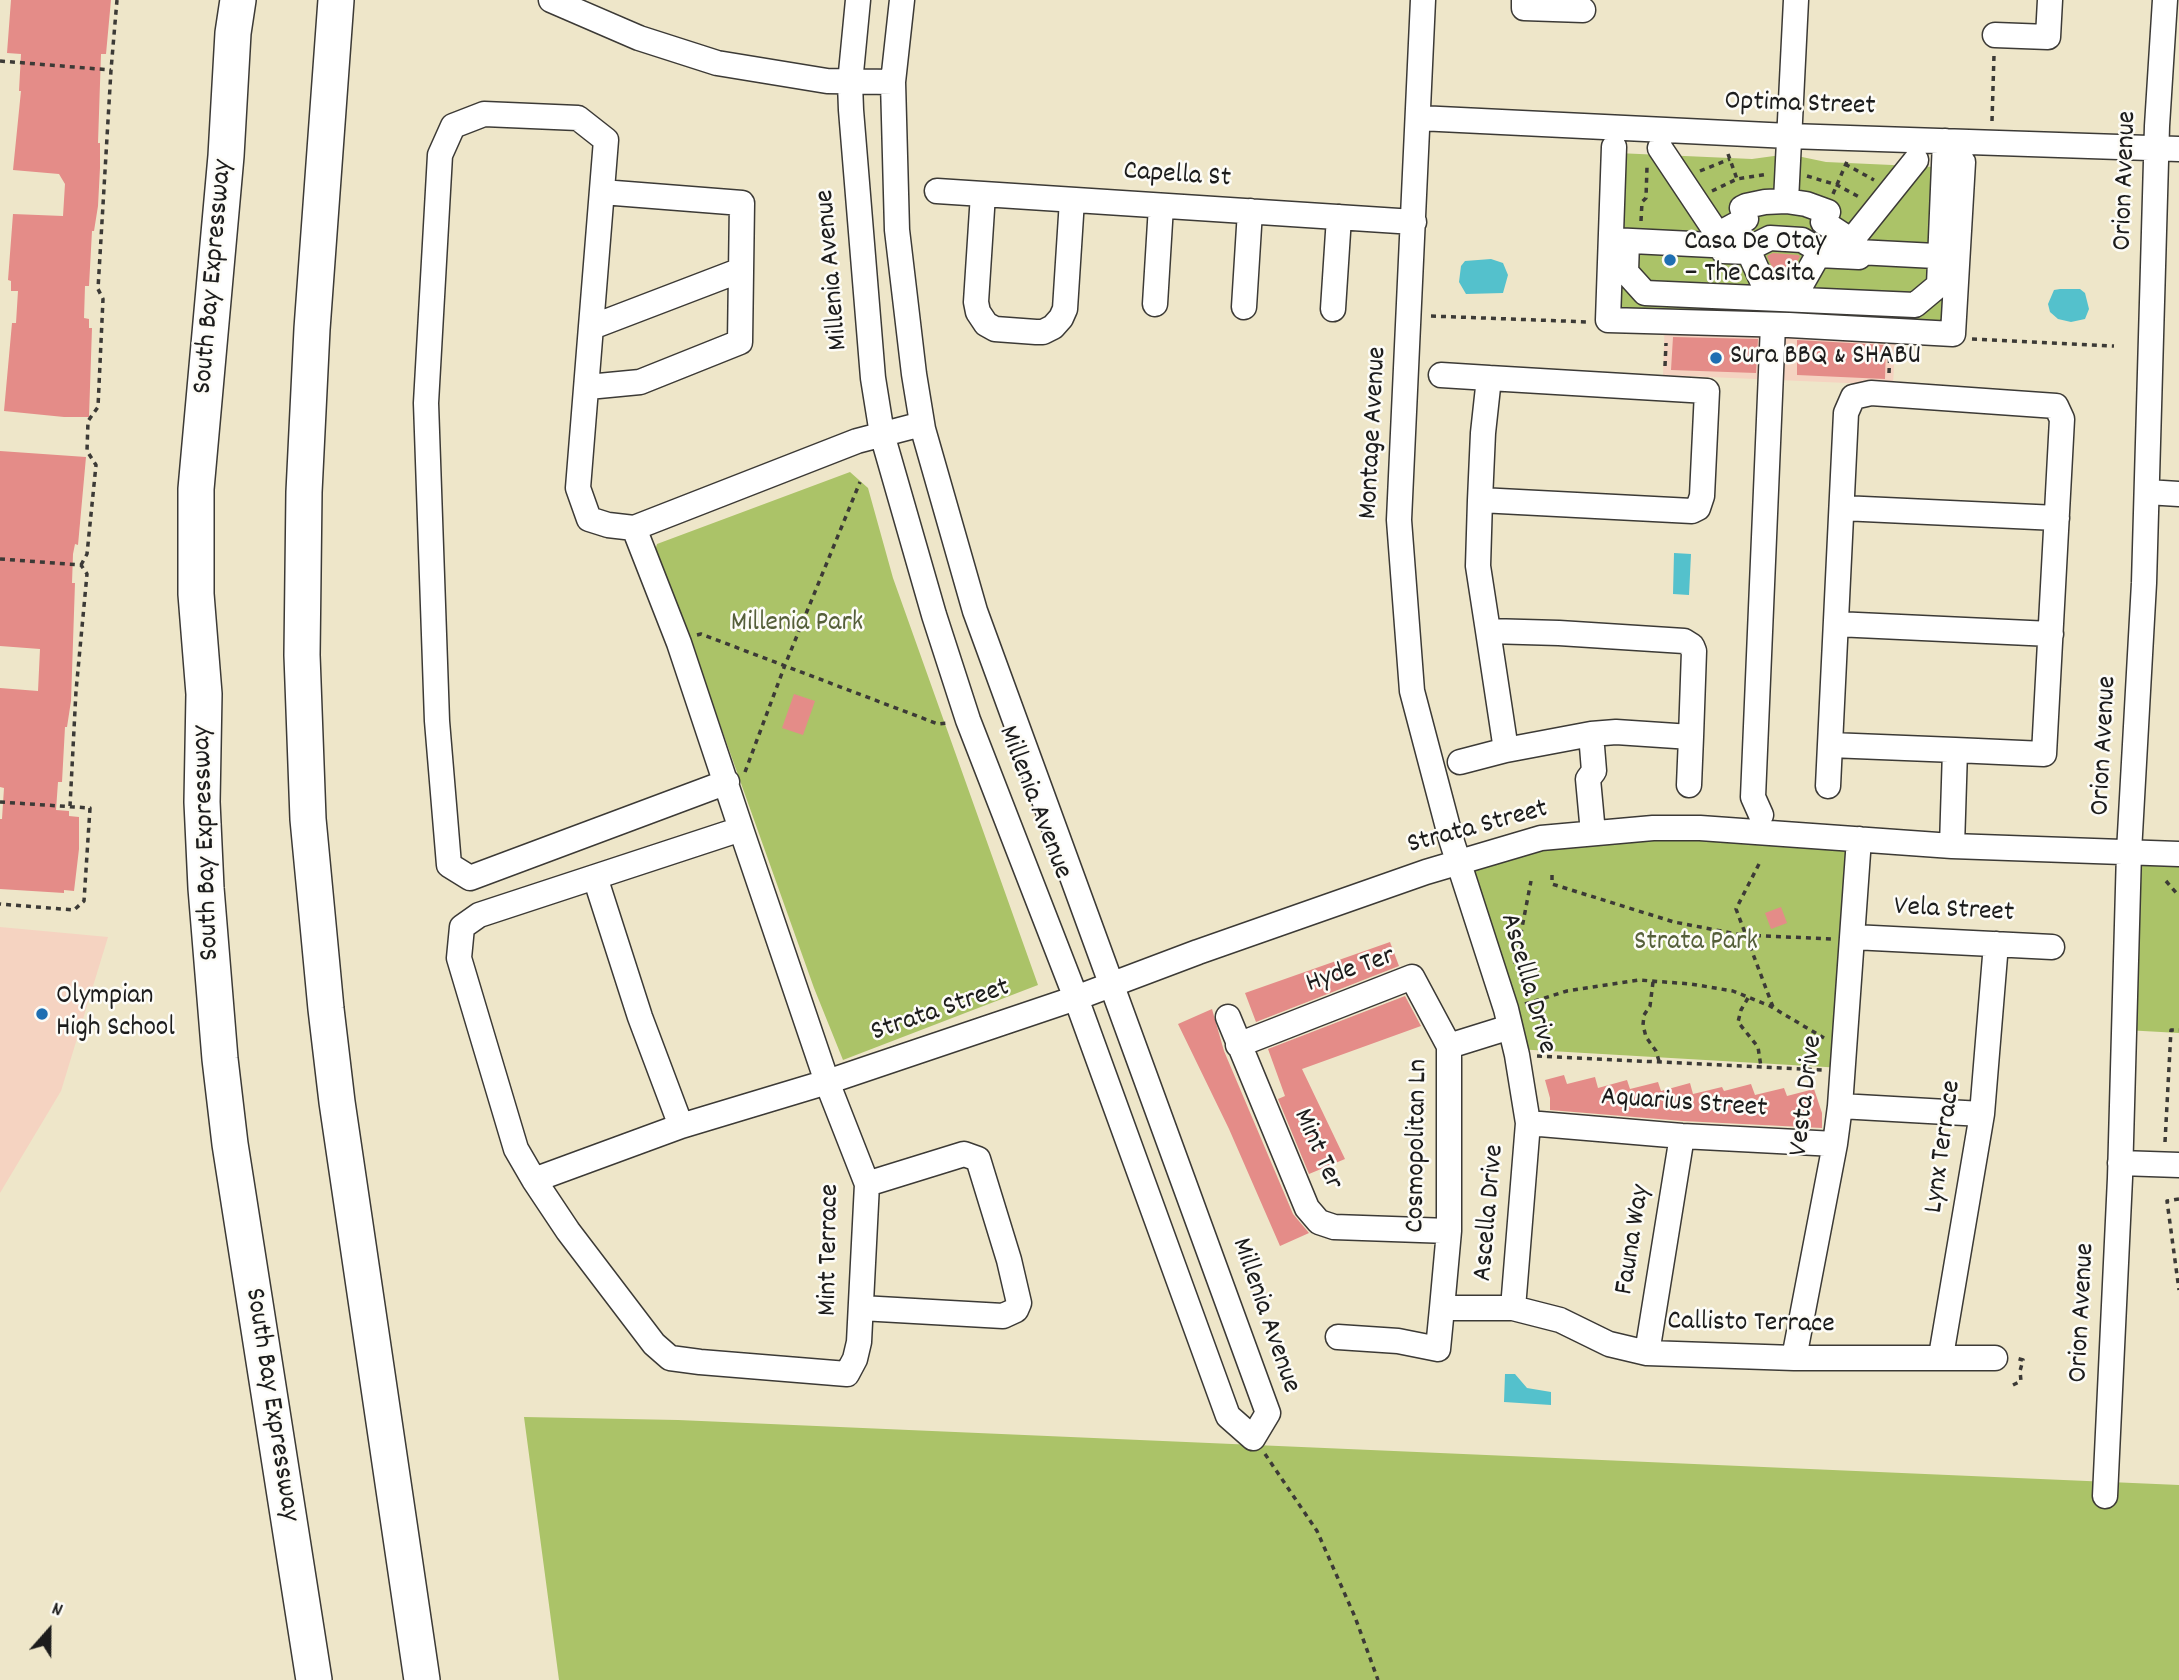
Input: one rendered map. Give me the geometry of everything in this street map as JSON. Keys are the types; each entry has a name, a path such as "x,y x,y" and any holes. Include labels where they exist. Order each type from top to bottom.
{"highway":[{"path":"336,0 307,410 304,492 302,655 308,819 337,1102 422,1680"},
{"name":"South Bay Expressway","path":"236,16 196,489 196,594 204,694 202,802 205,875 230,1144 314,1680"}],"street":[{"path":"551,0 639,38 718,63 850,83 893,82"},
{"name":"Millenia Avenue","path":"858,0 850,83 873,378 882,434 934,615 968,720 1076,998 1228,1416 1253,1438 1268,1413 975,611 922,424 897,230 893,82 902,0"},
{"name":"Montage Avenue","path":"1423,0 1399,520 1412,691 1459,862"},
{"path":"1524,0 1524,8 1583,10"},
{"path":"1786,201 1796,0"},
{"path":"1995,35 2048,37 2050,0"},
{"name":"Orion Avenue","path":"2105,1496 2120,1163 2129,852 2168,148 2165,0"},
{"path":"727,782 470,878 449,865 437,721 426,403 440,155 453,126 484,114 578,118 606,140 578,488 589,519 608,525 634,528 857,441 922,424"},
{"name":"Optima Street","path":"1419,118 1789,136 2168,148"},
{"path":"1631,128 1626,272 1646,293 1818,282 1848,250 1916,160"},
{"path":"1614,147 1626,241 1608,320 1953,334 1945,141"},
{"path":"1654,154 1683,182 1746,278 1915,305 1939,285 1949,256 1963,162"},
{"name":"Capella St","path":"937,191 1414,222"},
{"path":"588,387 640,382 740,342 742,203 602,192"},
{"path":"983,194 977,309 983,321 992,327 1019,331 1044,332 1053,327 1062,316 1065,306 1072,200"},
{"path":"1722,244 1746,219 1742,208 1765,202 1786,201 1806,204 1828,212 1824,222 1848,250"},
{"path":"1155,304 1161,205"},
{"path":"1244,307 1250,211"},
{"path":"1333,309 1339,217"},
{"path":"1626,241 1752,247 1769,238 1802,240 1819,250 1949,256"},
{"path":"592,327 741,270"},
{"path":"1761,815 1753,797 1777,325 1782,284"},
{"path":"1441,375 1707,391 1702,496 1698,508 1692,511 1480,500"},
{"path":"1489,377 1483,433 1478,566 1506,750"},
{"path":"1828,786 1846,413 1853,397 1871,393 2056,406 2062,419 2044,754 1830,745"},
{"path":"2147,492 2179,494"},
{"path":"1842,509 2057,518"},
{"name":"Mint Terrace","path":"534,1180 568,1231 654,1344 670,1357 700,1362 847,1374 855,1359 859,1342 867,1184 827,1082 679,643 634,528"},
{"path":"1836,624 2051,634"},
{"path":"1488,631 1684,641 1692,646 1695,651 1689,785"},
{"path":"1460,762 1506,750 1591,734 1616,732 1691,737"},
{"path":"1591,734 1594,771 1588,779 1600,832"},
{"path":"1952,846 1955,750"},
{"name":"Strata Street","path":"534,1180 681,1126 827,1082 1076,998 1198,951 1459,862 1541,838 1653,828 1700,828 1952,846 2179,854"},
{"path":"534,1180 516,1149 459,958 462,927 479,915 741,829"},
{"name":"Vesta Drive","path":"1794,1358 1840,1106 1844,938 1859,839"},
{"name":"Ascellla Drive","path":"1459,862 1508,1018 1528,1123"},
{"path":"594,877 640,1017 681,1126"},
{"name":"Vela Street","path":"1844,938 2052,947"},
{"name":"Lynx Terrace","path":"1941,1356 1982,1114 1996,944"},
{"name":"Hyde Ter","path":"1238,1045 1412,977 1449,1046"},
{"name":"Mint Ter","path":"1228,1017 1307,1208 1319,1222 1334,1227 1449,1231"},
{"name":"Cosmopolitan Ln","path":"1338,1337 1398,1341 1438,1349 1449,1231 1449,1046 1508,1018"},
{"path":"1840,1106 1982,1114"},
{"name":"Aquarius Street","path":"1528,1123 1682,1136 1835,1144"},
{"name":"Ascella Drive","path":"1513,1308 1528,1123"},
{"name":"Fauna Way","path":"1647,1353 1682,1136"},
{"path":"861,1308 1003,1316 1016,1310 1019,1303 1006,1248 978,1159 964,1154 867,1184"},
{"path":"2120,1163 2172,1158"},
{"path":"1442,1308 1513,1308"},
{"name":"Callisto Terrace","path":"1513,1308 1559,1320 1609,1344 1647,1353 1794,1358 2004,1357"}],"path":[{"path":"81,565 88,554 96,465 87,451 88,421 98,407 103,299 98,289 117,0"},
{"path":"1992,123 1995,35"},
{"path":"0,61 111,70"},
{"path":"1728,152 1746,206"},
{"path":"1626,241 1646,198 1654,154"},
{"path":"1825,211 1848,157"},
{"path":"1683,182 1730,159"},
{"path":"1845,164 1890,192"},
{"path":"1665,372 1667,322"},
{"path":"727,782 744,773 860,482"},
{"path":"0,559 81,565"},
{"path":"70,806 76,691 87,574 81,565"},
{"path":"679,643 701,634 938,724 968,720"},
{"path":"0,802 90,808 84,901 74,910 0,904"},
{"path":"1759,864 1736,909 1774,1009"},
{"path":"1552,875 1552,884 1674,922 1746,935 1844,938"},
{"path":"1515,964 1531,881"},
{"path":"2166,881 2179,896"},
{"path":"1508,1018 1567,992 1639,981 1691,984 1733,991 1774,1009 1828,1041"},
{"path":"1653,982 1650,1006 1644,1015 1643,1025 1659,1062"},
{"path":"1748,998 1738,1022 1758,1046 1761,1067"},
{"path":"2172,1158 2171,1030 2179,1030"},
{"path":"1517,1055 1830,1070"},
{"path":"2179,1199 2167,1201 2179,1290"},
{"path":"2004,1357 2024,1360 2020,1371 2021,1381 2013,1385"},
{"path":"1253,1438 1317,1531 1355,1616 1378,1680"}],"shaded area":[{"path":"1665,316 1896,327 1893,385 1663,375"},
{"name":"Olympian High School","path":"0,927 108,937 61,1091 0,1193"}],"green space":[{"path":"1617,153 1752,159 1774,156 1802,157 1826,162 1958,168 1941,329 1619,314"},
{"name":"Millenia Park","path":"850,472 868,488 893,578 1038,985 843,1060 814,988 707,688 654,554 657,544"},
{"name":"Strata Park","path":"1541,838 1859,839 1843,1068 1516,1049 1459,862"},
{"path":"2129,852 2179,854 2179,1033 2125,1030"},
{"path":"524,1417 678,1420 2179,1485 2179,1680 559,1680"}],"water":[{"path":"1491,259 1503,263 1508,275 1503,293 1466,294 1459,282 1461,266 1465,261"},
{"path":"2080,289 2085,293 2089,309 2085,319 2071,322 2058,319 2050,312 2048,304 2054,290"},
{"path":"1674,553 1691,554 1689,595 1673,594"},
{"path":"1505,1374 1515,1374 1527,1388 1551,1392 1551,1405 1504,1402"}],"building":[{"path":"11,0 111,0 106,54 101,54 98,206 92,231 89,286 85,286 84,318 89,319 89,328 92,328 89,417 4,411 12,323 16,323 18,291 11,291 11,281 8,280 13,214 63,216 65,184 59,174 13,170 21,91 21,54 7,53"},
{"path":"1773,253 1800,256 1793,270 1773,269 1767,256"},
{"name":"Sura BBQ & SHABU","path":"1673,337 1758,339 1756,373 1671,370"},
{"path":"1797,340 1886,345 1885,379 1797,375"},
{"path":"0,451 86,457 78,545 75,544 73,554 72,583 75,583 71,701 65,727 62,782 58,782 56,810 69,811 69,816 79,817 79,849 74,891 64,890 64,893 0,889 0,819 4,788 0,787 0,688 38,691 40,649 0,646"},
{"path":"794,694 815,701 803,735 782,728"},
{"path":"1781,907 1787,923 1771,929 1765,913"},
{"path":"1390,942 1399,966 1256,1022 1245,993"},
{"path":"1405,996 1421,1026 1302,1069 1345,1159 1309,1174 1278,1099 1285,1096 1268,1049"},
{"path":"1212,1009 1224,1051 1293,1214 1309,1233 1280,1246 1229,1129 1178,1024"},
{"path":"1564,1075 1567,1084 1595,1077 1598,1088 1627,1080 1630,1089 1658,1082 1661,1091 1690,1083 1693,1094 1722,1087 1724,1091 1751,1084 1755,1095 1784,1088 1787,1096 1814,1089 1822,1113 1822,1128 1683,1121 1550,1110 1545,1080"}],"place":[{"name":"Casa De Otay – The Casita","path":"1670,260"},
{"name":"Sura BBQ & SHABU","path":"1716,358"},
{"name":"Olympian High School","path":"42,1014"}]}
